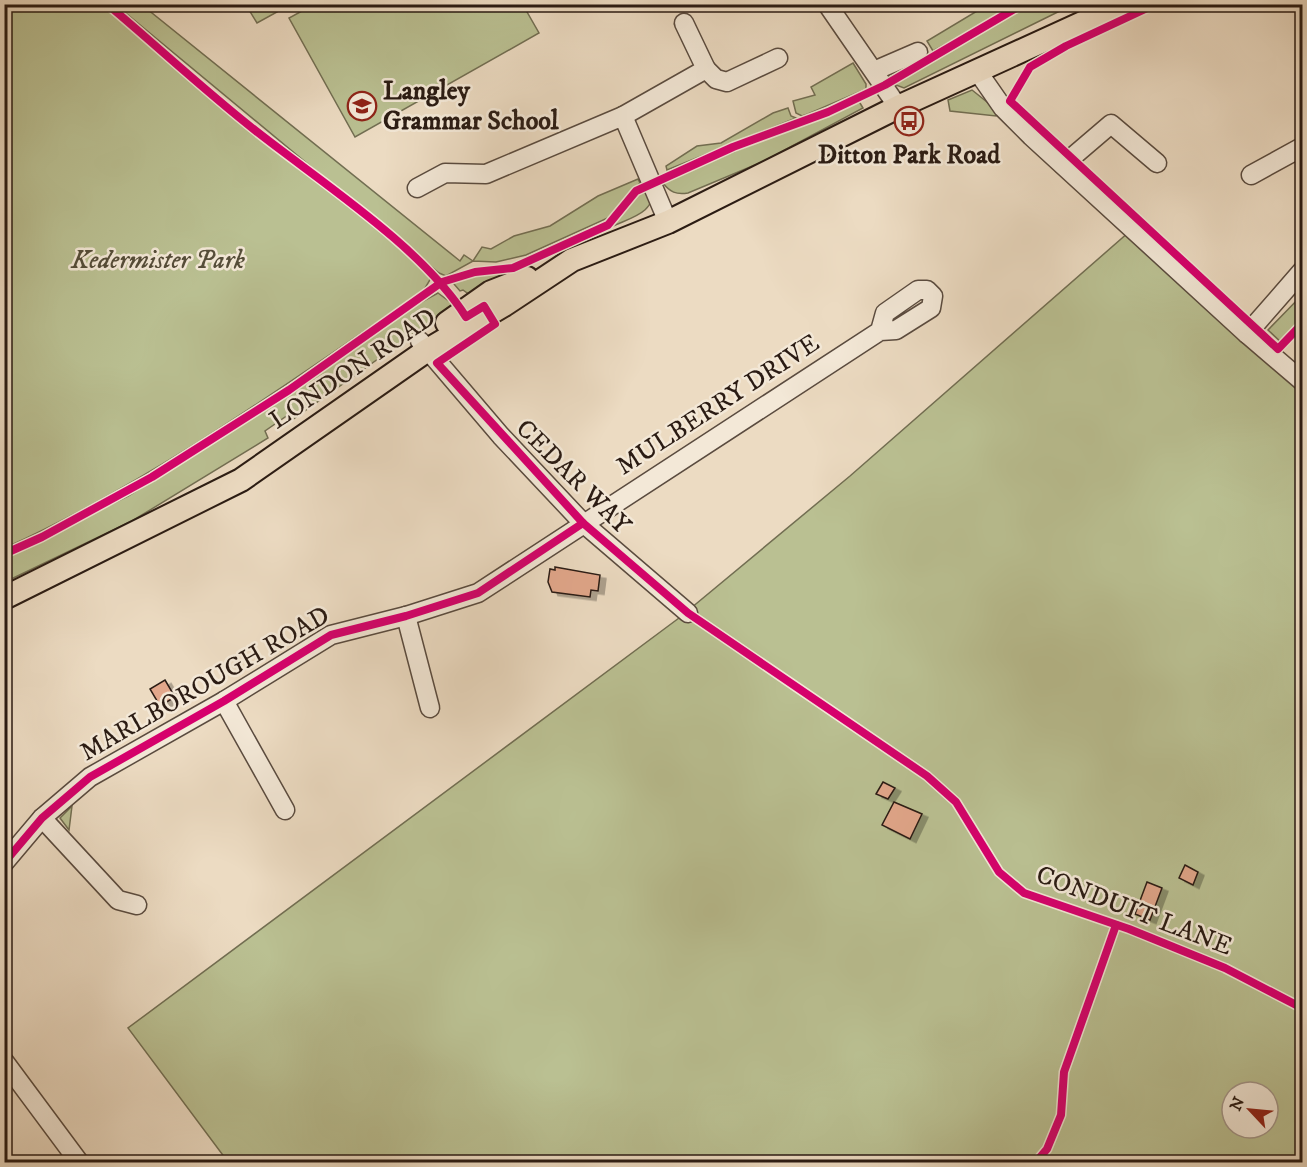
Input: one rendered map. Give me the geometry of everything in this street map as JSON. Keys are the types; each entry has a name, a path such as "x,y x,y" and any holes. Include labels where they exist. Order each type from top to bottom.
{"main road":[{"path":"423,346 491,292 668,222 898,107 978,72 1096,10 1124,4"},
{"name":"LONDON ROAD","path":"4,598 241,480 349,405 366,377 423,346"}],"street":[{"path":"827,4 898,107"},
{"path":"684,23 706,69 716,79 727,82 777,58"},
{"path":"874,71 918,52"},
{"path":"417,188 446,173 486,174 623,116 706,69"},
{"path":"978,72 1003,108 1246,334 1302,381"},
{"path":"623,116 668,222"},
{"path":"1063,165 1111,124 1156,163"},
{"path":"1251,176 1302,147"},
{"path":"1246,334 1302,271"},
{"name":"MULBERRY DRIVE","path":"583,522 880,331"},
{"name":"CEDAR WAY","path":"423,346 583,522 688,613"},
{"name":"MARLBOROUGH ROAD","path":"4,863 42,818 90,777 224,701 331,635 406,616 478,593 583,522"},
{"path":"406,616 430,708"},
{"path":"224,701 285,810"},
{"path":"42,818 118,900 137,905"},
{"path":"4,1061 79,1162"}],"green space":[{"path":"1030,4 1072,5 904,88 896,85 897,76"},
{"name":"Kedermister Park","path":"4,5 105,5 427,270 431,278 424,290 271,395 168,461 115,492 5,548"},
{"path":"116,5 142,5 460,261 464,255 473,261 446,276 439,273"},
{"path":"246,5 272,5 277,12 257,23"},
{"path":"313,5 523,5 539,33 355,137 289,18"},
{"path":"987,5 1018,5 933,51 927,41"},
{"path":"853,63 866,84 866,89 808,114 802,116 796,113 793,101 815,95 811,87"},
{"path":"972,90 997,110 996,116 950,111 948,100"},
{"path":"857,98 863,108 762,162 688,193 674,192 663,183 666,179 835,111"},
{"path":"788,108 791,116 796,118 667,170 666,166 697,146 721,143 773,113"},
{"path":"638,179 640,183 610,217 526,255 496,262 473,261 482,247 491,249 514,236 550,226 598,196"},
{"path":"652,186 653,195 647,208 613,226 612,222 638,191"},
{"path":"1129,232 1302,393 1302,1162 228,1162 128,1028 679,618 850,476"},
{"path":"516,268 470,295 463,290 460,291 454,284 455,279 465,273"},
{"path":"438,293 454,305 292,420 288,415 265,431 268,438 132,521 5,582 4,557 128,496 211,444 414,306"},
{"path":"1302,295 1302,326 1283,344 1268,330"},
{"path":"72,806 69,830 60,818"}],"building":[{"path":"555,567 600,575 598,591 591,590 590,597 552,592 548,582 550,569 555,570"},
{"path":"165,680 175,697 160,706 150,689"},
{"path":"883,782 895,788 888,799 876,794"},
{"path":"894,802 922,814 910,839 882,825"},
{"path":"1185,865 1198,872 1193,885 1179,878"},
{"path":"1147,882 1162,888 1150,920 1135,914"}],"cycle path":[{"name":"CONDUIT LANE","path":"107,4 237,116 398,241 447,291 466,317 484,306 495,324 437,363 583,523 688,613 927,776 956,802 999,872 1024,893 1129,929 1225,968 1302,1008"},
{"path":"4,554 42,537 152,477 289,390 442,282 475,272 513,268 608,225 636,191 733,147 828,112 885,85 1023,4"},
{"path":"1156,4 1066,46 1030,67 1010,101 1278,349 1302,324"},
{"path":"4,863 42,818 90,777 224,701 331,635 406,616 478,593 583,523"},
{"name":"CONDUIT LANE","path":"1036,1162 1047,1149 1061,1115 1064,1072 1116,925"}],"place":[{"name":"Langley Grammar School","path":"362,106"},
{"name":"Ditton Park Road","path":"909,121"}]}
